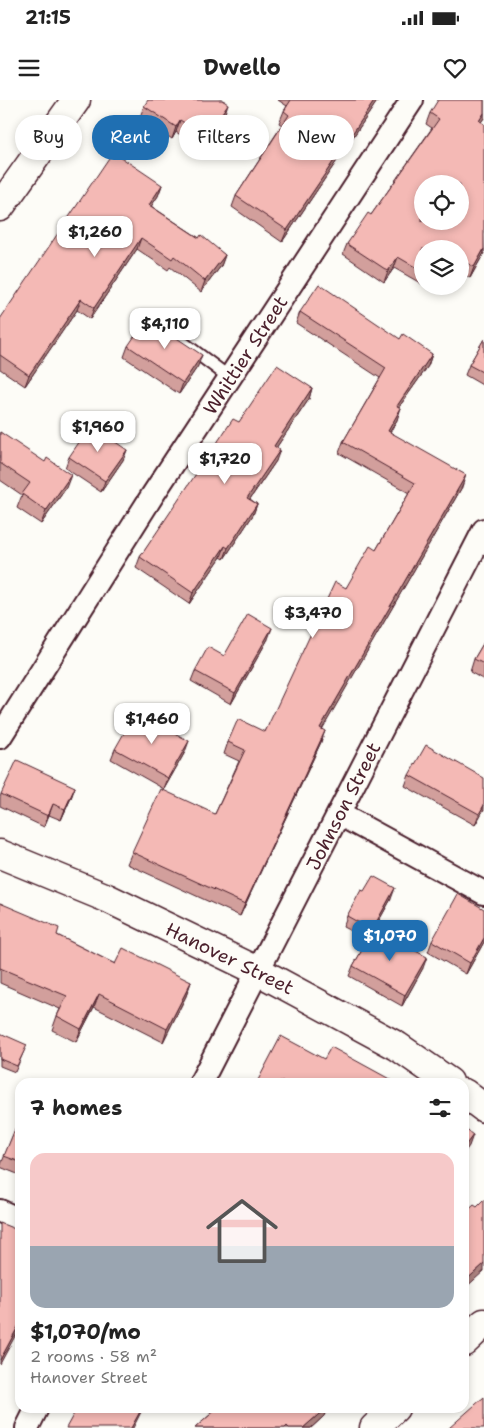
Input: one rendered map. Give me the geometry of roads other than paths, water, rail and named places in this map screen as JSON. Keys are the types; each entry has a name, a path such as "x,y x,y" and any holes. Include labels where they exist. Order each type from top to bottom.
{"street":[{"path":"0,206 76,100"},
{"name":"Whittier Street","path":"0,737 152,496 412,100"},
{"name":"Johnson Street","path":"203,1078 484,530"},
{"path":"339,814 484,893"},
{"name":"Hanover Street","path":"0,854 107,898 258,971 398,1046 443,1078"},
{"path":"469,1097 484,1108"},
{"path":"0,1211 15,1218"},
{"path":"469,1337 484,1323"},
{"path":"27,1428 34,1413"},
{"path":"374,1428 390,1413"}],"lane":[{"path":"149,317 230,378"}]}
